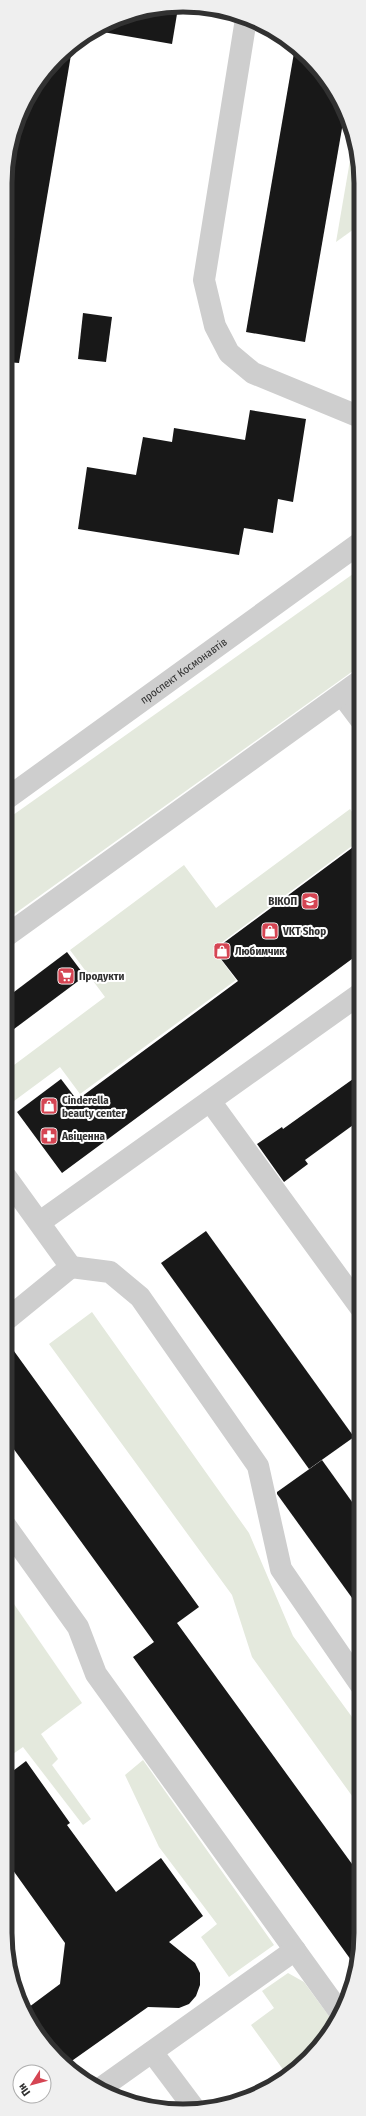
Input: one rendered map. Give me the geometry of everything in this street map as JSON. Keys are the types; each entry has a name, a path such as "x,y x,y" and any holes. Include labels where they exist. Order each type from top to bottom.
{"street":[{"path":"245,24 204,280 214,326 229,353 253,373 354,415"},
{"name":"проспект Космонавтів","path":"12,795 354,547"},
{"path":"12,932 354,686"},
{"path":"342,695 354,711"},
{"path":"40,1222 354,998"},
{"path":"210,1101 354,1299"},
{"path":"12,1186 71,1266 110,1272 140,1297 258,1466 281,1569 354,1675"},
{"path":"12,1315 71,1266"},
{"path":"12,1535 78,1627 96,1674 337,2008"},
{"path":"105,2085 295,1950"},
{"path":"152,2052 191,2104"}],"shaded area":[{"path":"351,152 354,172 354,229 336,242"},
{"path":"354,573 354,670 12,916 12,816"},
{"path":"350,809 354,815 354,844 213,949 236,980 80,1094 60,1067 12,1103 12,1067 105,997 70,950 184,865 216,908"},
{"path":"92,1312 249,1533 293,1636 354,1720 354,1799 252,1657 232,1595 49,1344"},
{"path":"12,1601 82,1703 41,1734 58,1759 52,1765 91,1819 83,1825 23,1747 13,1754 12,1753"},
{"path":"143,1760 274,1945 229,1977 201,1937 217,1924 159,1847 125,1775"},
{"path":"288,1973 304,1982 331,2018 312,2046 296,2062 284,2071 251,2025 274,2008 262,1991"}],"building":[{"path":"177,12 172,44 103,32 128,21 150,15"},
{"path":"294,52 319,79 336,107 343,123 305,342 246,332"},
{"path":"71,53 19,363 12,362 13,161 21,128 35,97 54,70"},
{"path":"83,313 112,317 106,362 78,359"},
{"path":"250,410 306,419 293,502 278,499 273,533 244,528 239,555 78,529 87,467 136,475 143,437 172,442 174,428 245,440"},
{"path":"354,846 354,957 62,1173 17,1112 61,1079 77,1100 238,981 214,950"},
{"path":"67,952 85,976 12,1031 12,993"},
{"path":"354,1078 354,1124 305,1160 308,1164 284,1182 257,1144 282,1127 283,1129"},
{"path":"206,1231 354,1437 309,1469 161,1263"},
{"path":"12,1348 199,1607 177,1623 354,1867 354,1944 352,1961 133,1657 154,1642 12,1447"},
{"path":"322,1460 354,1505 354,1601 277,1494 277,1492"},
{"path":"26,1761 70,1823 67,1825 116,1892 161,1858 203,1916 169,1942 195,1963 200,1973 200,1985 196,1996 189,2004 179,2008 148,2007 70,2062 47,2037 29,2007 60,1984 65,1943 12,1869 12,1772"}],"place":[{"name":"ВІКОП","path":"310,901"},
{"name":"VKT Shop","path":"270,931"},
{"name":"Любимчик","path":"222,951"},
{"name":"Продукти","path":"66,976"},
{"name":"Cinderella beauty center","path":"49,1106"},
{"name":"Авіценна","path":"49,1136"}]}
